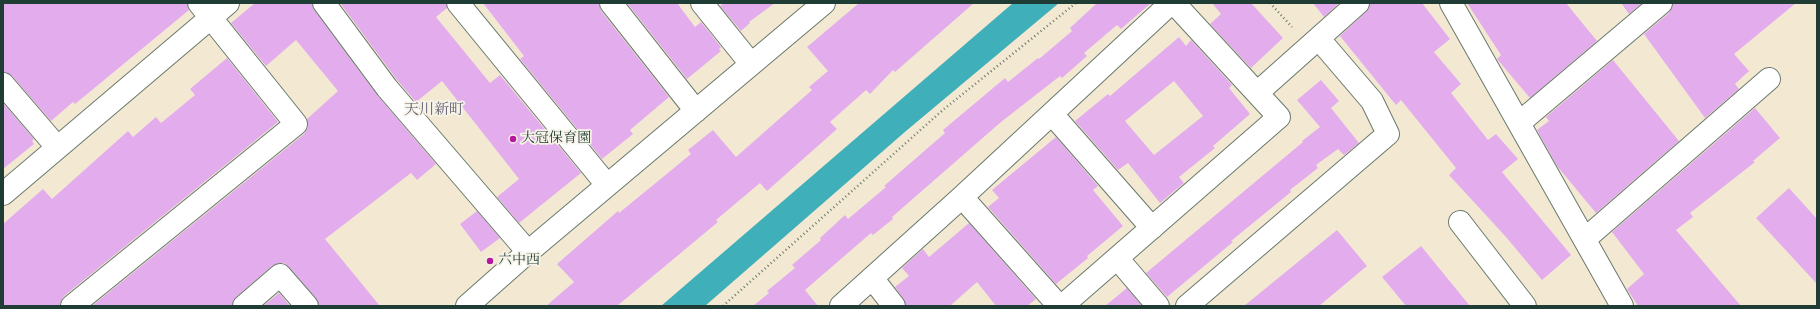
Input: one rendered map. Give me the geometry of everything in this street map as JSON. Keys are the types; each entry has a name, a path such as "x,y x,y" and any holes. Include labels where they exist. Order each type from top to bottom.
{"street":[{"path":"3,194 204,10 228,3"},
{"path":"324,3 387,88 528,252"},
{"path":"458,3 607,185"},
{"path":"611,3 696,111"},
{"path":"702,3 751,64"},
{"path":"467,306 528,252 824,3"},
{"path":"841,306 962,197 1171,3"},
{"path":"962,197 1061,306 1279,117 1174,3"},
{"path":"1257,93 1315,43 1358,3"},
{"path":"1451,3 1622,306"},
{"path":"1519,123 1661,3"},
{"path":"72,306 296,124 204,10"},
{"path":"1187,306 1388,134 1372,101 1315,43"},
{"path":"1585,239 1769,79"},
{"path":"3,84 56,147"},
{"path":"1052,114 1152,228"},
{"path":"1460,222 1525,306"},
{"path":"1117,258 1158,306"},
{"path":"244,306 280,275 307,306"},
{"path":"872,278 894,306"}],"path":[{"path":"723,306 944,109 1076,3"},
{"path":"1270,3 1315,43"}],"water":[{"path":"1013,3 1059,3 906,131 705,306 661,306"}],"building":[{"path":"3,3 187,3 189,10 75,104 73,102 51,121 12,76 3,72"},
{"path":"255,3 312,3 314,10 377,95 436,164 417,180 411,173 325,239 380,306 319,306 316,298 289,267 284,263 278,263 272,266 236,297 232,306 92,306 304,134 308,128 307,119 338,91 296,40 266,66 231,23"},
{"path":"340,3 446,3 447,8 436,17 490,83 500,75 581,173 519,223 497,197 519,179 442,81 416,102 397,80"},
{"path":"483,3 599,3 601,11 669,97 630,130 633,134 602,159 520,59 524,56"},
{"path":"627,3 677,3 695,27 701,22 721,47 719,49 721,51 687,79"},
{"path":"724,3 775,3 749,22 750,23 741,31 720,6"},
{"path":"859,3 974,3 895,72 893,70 870,94 866,90 830,122 837,129 767,191 760,183 716,220 718,222 617,306 546,306 574,282 557,264 618,211 619,213 691,154 688,150 713,130 736,157 812,90 809,87 828,71 807,47"},
{"path":"1097,3 1151,3 1121,29 1117,25 1084,53 1087,56 1062,78 1060,76 1001,122 892,217 893,219 873,235 871,233 805,290 818,306 753,306 769,293 767,291 795,268 792,265 821,240 820,238 845,215 848,219 886,187 884,186 945,133 943,130 1005,78 1008,82 1038,58 1039,59 1072,31 1070,28"},
{"path":"1212,3 1251,3 1283,38 1251,68 1210,24 1221,14"},
{"path":"1313,3 1339,3 1324,17"},
{"path":"1370,3 1422,3 1450,39 1434,52 1461,84 1451,93 1488,140 1496,134 1518,159 1502,172 1571,255 1542,280 1506,237 1449,175 1456,168 1401,100 1396,105 1340,36 1366,12"},
{"path":"1467,3 1566,3 1597,41 1530,98 1497,59 1501,55"},
{"path":"1621,3 1642,3 1629,14"},
{"path":"1673,3 1796,3 1734,54 1749,71 1735,84 1739,89 1705,118 1644,34 1669,13"},
{"path":"1179,37 1186,46 1191,40 1232,85 1229,88 1250,114 1213,146 1215,148 1179,177 1184,183 1160,203 1128,163 1118,170 1075,121 1108,94 1110,96","holes":["1174,81 1203,116 1154,155 1125,121"]},
{"path":"227,58 278,122 64,296 60,306 3,306 3,224 43,189 52,199 128,131 133,137 156,117 161,123 195,95 190,89"},
{"path":"1613,60 1679,141 1596,213 1557,166 1537,130 1549,121 1546,117"},
{"path":"1321,80 1339,101 1331,108 1359,143 1344,155 1338,149 1316,165 1318,168 1290,190 1291,192 1231,241 1233,242 1167,297 1146,273 1320,127 1297,100"},
{"path":"3,103 34,139 32,141 34,144 3,169"},
{"path":"1755,108 1780,138 1753,161 1755,162 1690,213 1693,217 1676,230 1741,306 1638,306 1627,289 1644,274 1612,232"},
{"path":"1056,137 1098,186 1093,190 1123,226 1087,256 1088,258 1056,284 988,207 999,198 992,190"},
{"path":"1789,188 1817,219 1817,284 1756,218"},
{"path":"477,211 500,238 481,252 460,224"},
{"path":"969,223 1036,299 1027,306 996,306 977,282 950,306 906,306 904,299 895,287 909,276 902,268 923,249 929,257"},
{"path":"1337,230 1367,266 1319,306 1244,306"},
{"path":"1421,246 1470,306 1406,306 1382,277"},
{"path":"1127,288 1142,306 1105,306"},
{"path":"279,293 290,306 263,306"}],"place":[{"name":"大冠保育園","path":"513,139"},
{"name":"六中西","path":"490,261"}],"district":[{"name":"天川新町","path":"434,110"}]}
